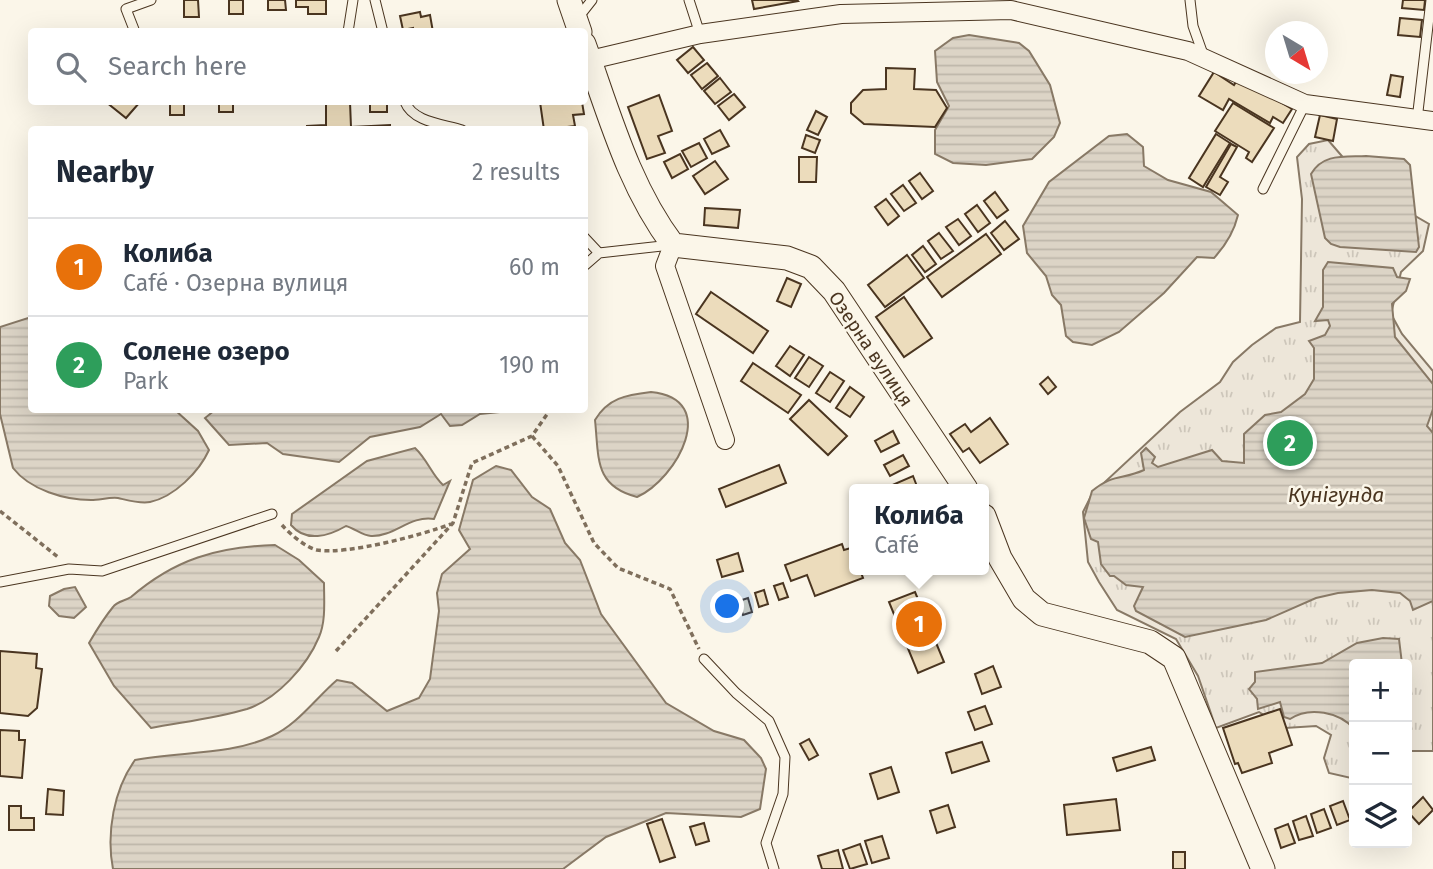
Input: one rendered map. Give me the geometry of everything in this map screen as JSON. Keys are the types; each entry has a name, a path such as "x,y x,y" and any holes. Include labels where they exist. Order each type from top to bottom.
{"street":[{"path":"588,52 840,7 1011,5 1204,57 1305,104 1425,121"},
{"path":"588,55 633,180 657,224 673,245 665,266 725,440"},
{"name":"Озерна вулиця","path":"673,245 787,258 811,267 834,291 963,484"},
{"path":"989,529 1000,558 1024,598 1042,614 1150,642 1174,658 1263,869"}],"lane":[{"path":"133,28 126,9 150,0"},
{"path":"349,28 353,0"},
{"path":"375,0 382,28"},
{"path":"575,17 592,0"},
{"path":"690,0 700,34"},
{"path":"1190,0 1193,26 1204,57"},
{"path":"1425,121 1431,0"},
{"path":"1263,189 1305,104"},
{"path":"406,105 419,117 449,126"},
{"path":"588,241 599,253"},
{"path":"588,263 599,253 673,245"},
{"path":"0,582 69,569 102,570 272,514"},
{"path":"704,659 736,694 769,721 785,757 783,794 766,843 774,869"}],"path":[{"path":"336,651 454,522 472,463 531,436 548,413"},
{"path":"531,436 558,466 594,543 618,568 670,589 704,659"},
{"path":"0,511 45,545 69,569"},
{"path":"272,514 290,534 316,550 353,549 454,522"}],"green space":[{"path":"1328,140 1372,191 1429,224 1423,251 1401,272 1391,314 1402,334 1433,371 1433,751 1412,751 1412,659 1349,659 1349,778 1329,773 1324,758 1331,735 1316,726 1285,728 1259,712 1216,728 1198,676 1176,639 1117,610 1099,582 1088,562 1083,512 1092,494 1180,412 1220,382 1233,362 1252,345 1276,328 1300,322 1302,199 1297,157 1309,144"}],"water":[{"path":"969,35 1019,43 1029,51 1050,85 1060,123 1054,137 1032,159 986,165 953,163 935,154 935,130 949,106 937,82 935,51 953,38"},
{"path":"1127,134 1143,147 1144,166 1168,180 1211,192 1238,215 1229,238 1214,258 1197,257 1164,293 1119,332 1092,345 1073,342 1066,336 1061,305 1052,295 1046,276 1027,253 1023,226 1049,182 1109,136"},
{"path":"1366,156 1404,159 1410,165 1419,247 1416,252 1340,247 1325,238 1311,174 1328,159"},
{"name":"Кунігунда","path":"1328,262 1393,268 1397,277 1410,279 1406,291 1392,304 1395,337 1433,384 1433,409 1427,426 1433,433 1433,601 1413,610 1410,601 1400,593 1372,590 1338,593 1316,598 1266,620 1185,637 1136,611 1134,606 1143,587 1126,585 1110,576 1101,564 1098,542 1091,539 1084,518 1092,491 1112,479 1144,470 1141,453 1146,448 1155,457 1152,463 1158,467 1212,450 1222,461 1244,463 1244,434 1265,415 1281,412 1305,394 1314,379 1314,348 1309,341 1325,335 1330,326 1328,320 1315,321 1323,307 1323,270"},
{"path":"28,318 28,413 178,413 198,431 209,450 199,467 177,489 150,502 115,498 81,500 59,496 38,488 20,476 13,468 0,414 0,327"},
{"path":"651,392 672,398 684,409 688,424 685,440 666,474 652,488 637,497 613,486 601,469 595,420 606,407 618,399"},
{"path":"211,413 490,413 480,414 462,425 450,426 441,414 420,427 370,437 339,462 283,454 267,443 229,445 205,418"},
{"path":"415,448 443,485 450,481 434,519 417,520 387,533 371,536 346,526 325,535 311,536 297,531 291,525 292,514 367,461"},
{"path":"496,466 511,470 532,497 550,509 565,543 580,560 601,614 666,703 714,731 744,740 761,758 766,769 760,809 741,817 666,813 606,837 563,869 113,869 113,812 122,784 135,760 222,750 272,736 298,718 337,680 352,683 387,711 419,698 430,679 439,611 437,593 442,574 470,549 459,530 473,480"},
{"path":"275,545 299,560 324,583 323,624 307,659 280,689 247,709 151,728 114,686 89,643 103,620 117,603 131,597 181,564 216,552"},
{"path":"75,587 86,607 74,618 59,616 49,606 50,596"},
{"path":"1383,638 1399,639 1401,659 1349,659 1349,724 1333,715 1315,712 1290,719 1284,717 1280,702 1258,709 1257,699 1249,689 1255,682 1255,672 1322,663 1357,643"}],"building":[{"path":"184,0 198,0 199,17 184,17"},
{"path":"229,0 243,0 243,14 229,14"},
{"path":"268,0 285,0 286,10 268,10"},
{"path":"296,0 326,0 326,14 308,14 308,7 296,7"},
{"path":"752,0 797,0 798,1 754,9"},
{"path":"1403,0 1425,0 1424,10 1402,8"},
{"path":"420,12 421,17 430,15 432,28 403,28 400,16"},
{"path":"1400,18 1422,20 1420,37 1398,35"},
{"path":"693,47 704,60 688,73 677,60"},
{"path":"707,63 718,76 702,89 691,75"},
{"path":"886,68 915,69 914,89 936,90 947,108 935,127 864,124 851,113 851,103 863,90 886,89"},
{"path":"1214,72 1234,85 1239,77 1292,109 1283,123 1273,117 1270,123 1229,99 1223,110 1199,96"},
{"path":"1391,75 1403,77 1400,97 1387,95"},
{"path":"720,78 731,92 715,104 704,91"},
{"path":"734,94 745,107 729,120 718,106"},
{"path":"659,95 672,131 658,136 665,153 647,159 628,107"},
{"path":"1233,103 1274,128 1252,162 1246,158 1249,152 1215,131"},
{"path":"110,105 137,105 126,118"},
{"path":"170,105 184,105 184,115 170,115"},
{"path":"219,105 233,105 233,112 219,112"},
{"path":"326,105 350,105 351,126 307,126 326,125"},
{"path":"370,105 387,105 387,112 370,112"},
{"path":"540,105 582,105 584,114 573,115 575,126 543,126"},
{"path":"816,111 827,117 818,135 807,130"},
{"path":"1320,115 1337,119 1333,141 1315,137"},
{"path":"720,130 729,146 712,154 704,139"},
{"path":"1216,134 1230,143 1203,187 1189,178"},
{"path":"806,135 820,140 815,153 802,148"},
{"path":"699,143 707,158 691,167 682,151"},
{"path":"1231,144 1237,147 1220,177 1228,182 1220,195 1206,187"},
{"path":"680,154 688,169 672,178 664,162"},
{"path":"799,157 817,157 816,182 799,182"},
{"path":"715,161 728,179 705,194 693,176"},
{"path":"920,173 933,191 922,199 909,181"},
{"path":"903,185 916,203 904,211 891,194"},
{"path":"995,192 1008,210 997,218 984,201"},
{"path":"886,199 899,216 888,225 875,207"},
{"path":"977,205 990,223 978,232 965,214"},
{"path":"705,208 740,210 738,228 704,225"},
{"path":"958,219 971,236 959,245 946,227"},
{"path":"1005,221 1019,239 1004,250 991,233"},
{"path":"939,233 953,251 941,259 928,241"},
{"path":"986,234 1001,254 942,297 927,277"},
{"path":"923,246 936,264 925,272 912,255"},
{"path":"907,255 924,278 885,307 868,285"},
{"path":"787,278 801,284 791,307 777,301"},
{"path":"711,292 768,331 753,353 696,314"},
{"path":"904,297 932,338 904,357 876,317"},
{"path":"790,346 804,355 790,376 776,366"},
{"path":"809,357 823,366 809,387 795,378"},
{"path":"753,363 801,395 788,413 741,381"},
{"path":"830,372 844,381 830,402 816,393"},
{"path":"1048,377 1056,387 1048,394 1040,384"},
{"path":"850,387 864,397 850,417 836,408"},
{"path":"809,400 847,436 828,455 790,419"},
{"path":"990,418 1008,444 980,463 969,448 963,452 950,434 965,424 971,432"},
{"path":"893,431 899,443 881,452 875,441"},
{"path":"903,455 909,466 890,476 884,465"},
{"path":"779,465 786,483 726,507 719,489"},
{"path":"913,476 916,484 895,484"},
{"path":"842,544 844,550 849,548 849,575 862,575 863,578 815,596 807,575 791,581 785,565"},
{"path":"738,553 743,571 722,577 717,560"},
{"path":"783,583 788,597 779,600 774,586"},
{"path":"764,590 768,604 759,607 755,593"},
{"path":"915,592 944,662 918,673 889,602"},
{"path":"748,598 752,612 743,615 739,601"},
{"path":"0,651 37,654 36,668 42,669 37,708 28,716 0,713"},
{"path":"993,666 1001,687 982,694 975,674"},
{"path":"985,706 992,724 975,730 968,712"},
{"path":"1280,709 1292,745 1269,753 1272,763 1242,773 1238,763 1235,764 1223,728"},
{"path":"0,730 19,731 19,740 25,740 22,778 0,776"},
{"path":"809,739 818,755 809,760 800,744"},
{"path":"982,742 989,761 952,773 946,753"},
{"path":"1151,747 1155,760 1117,771 1113,758"},
{"path":"891,767 899,792 878,799 870,774"},
{"path":"48,789 64,791 63,815 46,814"},
{"path":"1423,797 1433,810 1419,824 1412,816 1412,808"},
{"path":"1116,799 1120,830 1067,835 1064,805"},
{"path":"1343,801 1349,820 1337,825 1330,806"},
{"path":"948,805 955,827 937,833 930,811"},
{"path":"9,806 21,806 21,818 34,818 34,830 9,830"},
{"path":"1324,809 1331,828 1317,833 1311,814"},
{"path":"1306,816 1313,836 1299,840 1293,821"},
{"path":"662,819 675,857 660,862 647,824"},
{"path":"704,823 709,841 696,845 690,827"},
{"path":"1288,824 1295,843 1281,848 1275,829"},
{"path":"882,836 889,858 872,863 865,841"},
{"path":"860,844 867,864 850,869 843,850"},
{"path":"838,850 843,869 822,869 818,856"},
{"path":"1173,852 1185,852 1185,869 1173,869"}],"place":[{"name":"Солене озеро","path":"1290,443"},
{"name":"Колиба","path":"919,624"}]}
